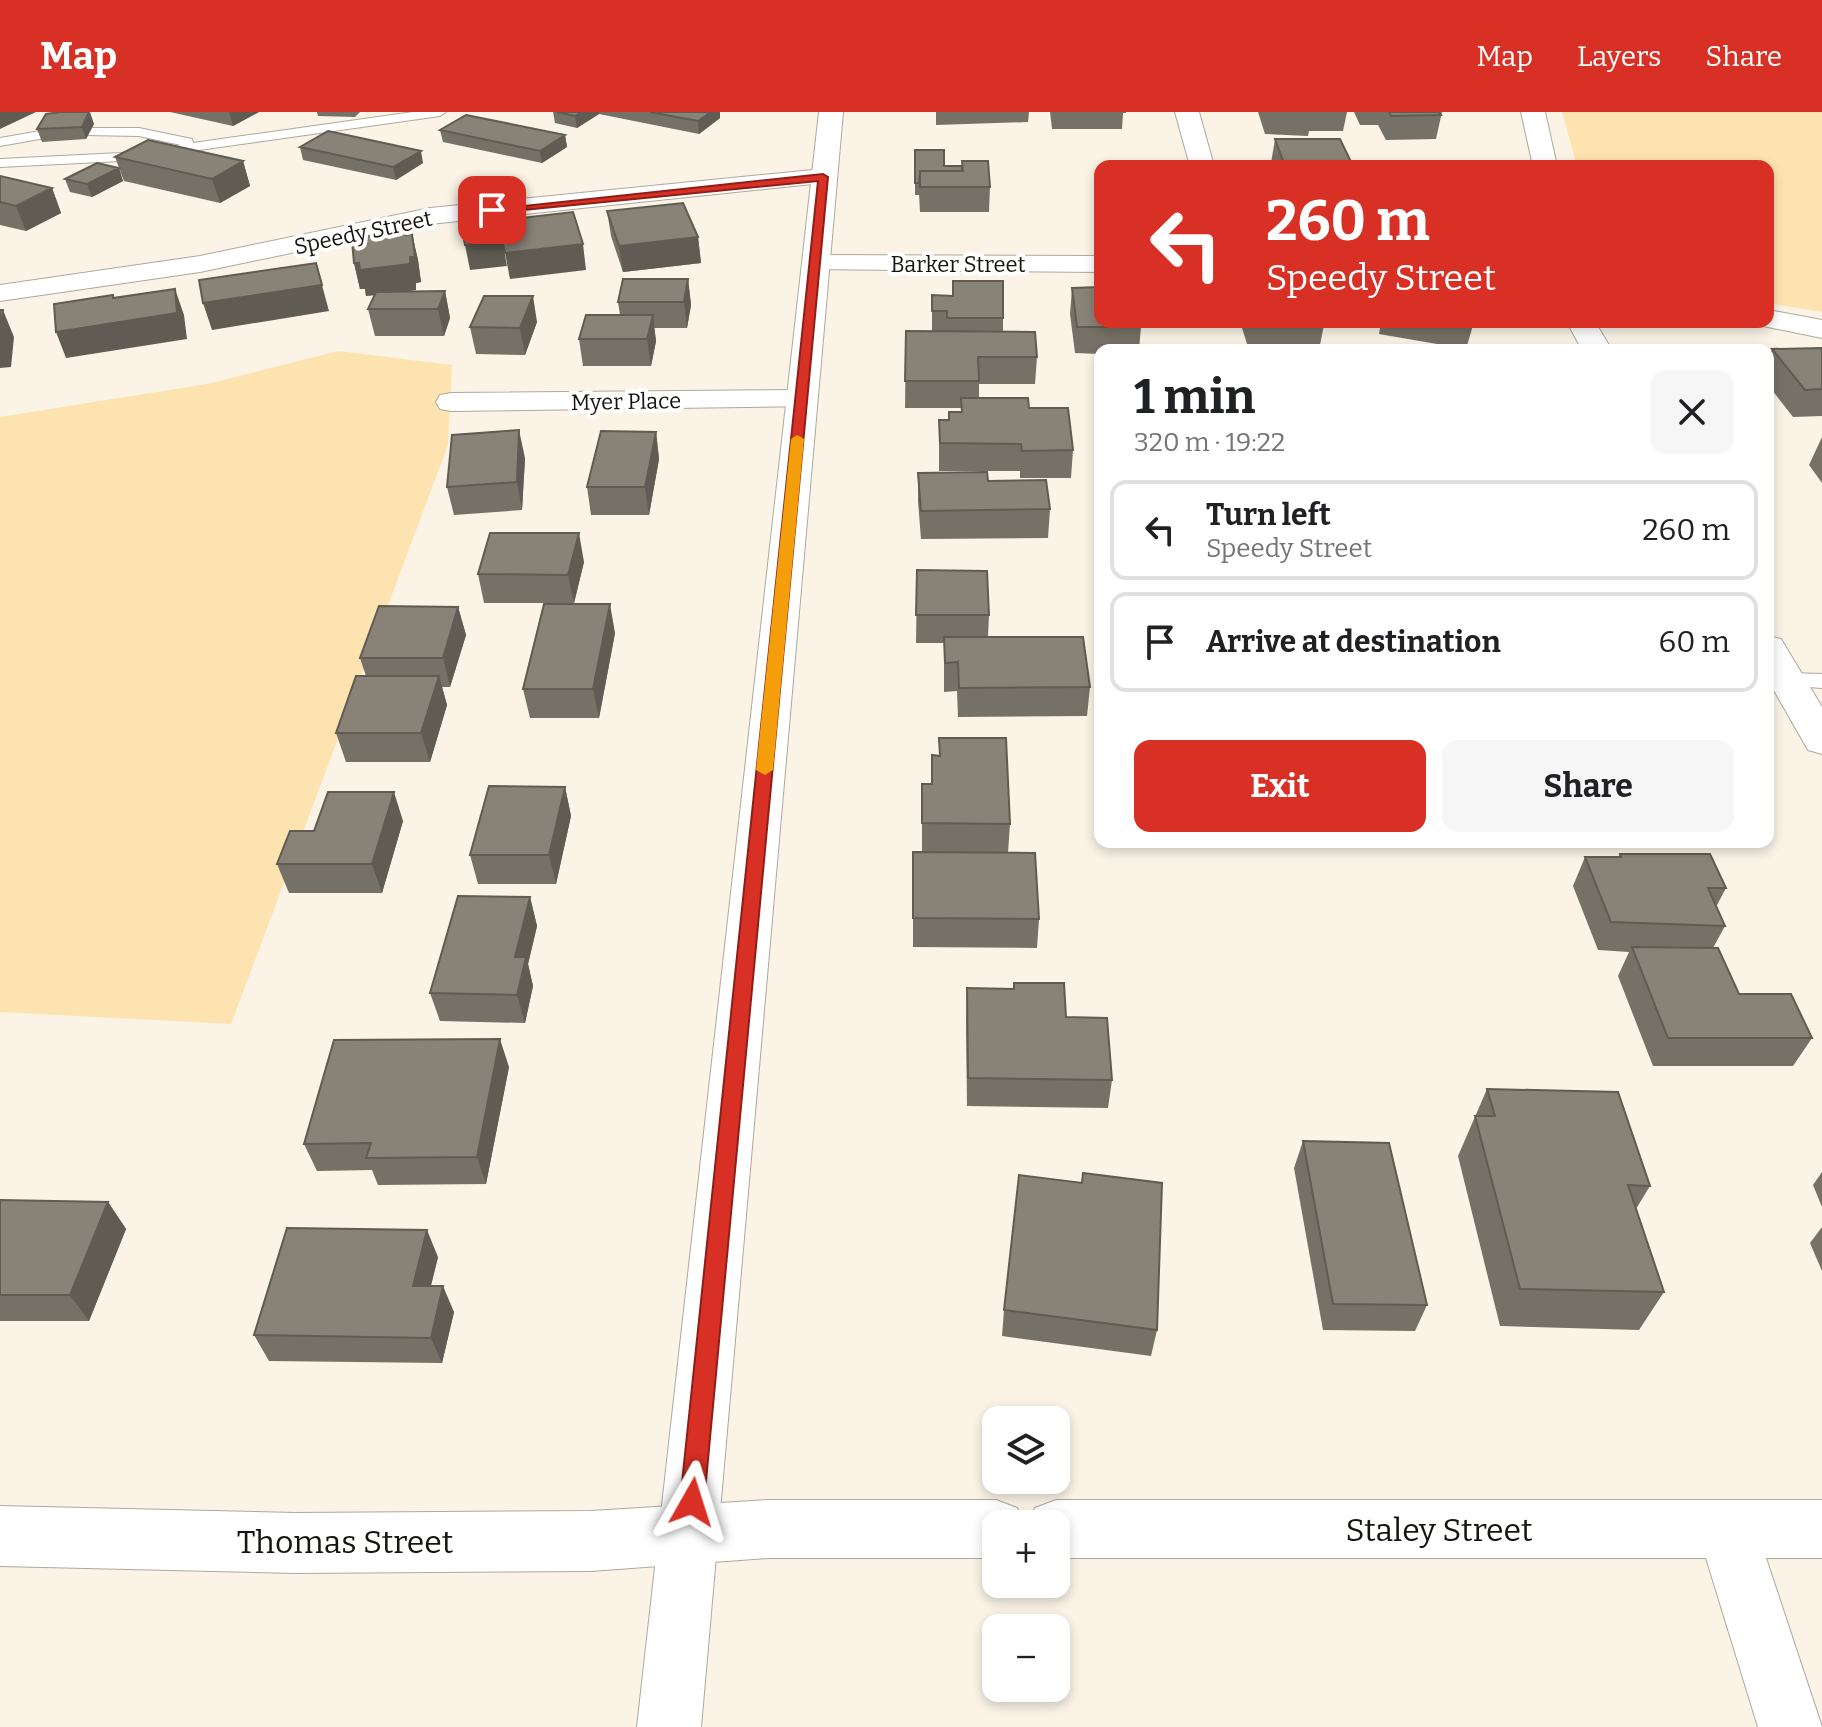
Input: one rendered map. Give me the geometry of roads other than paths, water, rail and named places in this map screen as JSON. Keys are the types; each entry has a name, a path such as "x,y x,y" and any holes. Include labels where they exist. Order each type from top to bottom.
{"street":[{"path":"669,1727 831,112"},
{"path":"1187,112 1200,160"},
{"path":"1533,112 1544,160"},
{"name":"Speedy Street","path":"0,293 200,264 430,216 823,177"},
{"name":"Barker Street","path":"816,263 1094,264"},
{"path":"1774,320 1822,329"},
{"name":"Myer Place","path":"451,402 801,399"},
{"path":"1774,652 1805,680 1822,741"},
{"path":"689,1533 768,1529 982,1529"},
{"name":"Staley Street","path":"1070,1529 1822,1529"},
{"path":"1727,1530 1790,1727"},
{"name":"Thomas Street","path":"0,1536 311,1543 591,1541 689,1533"}],"lane":[{"path":"0,163 85,161 440,112"},
{"path":"90,132 139,132 201,146"},
{"path":"0,142 46,134"}]}
